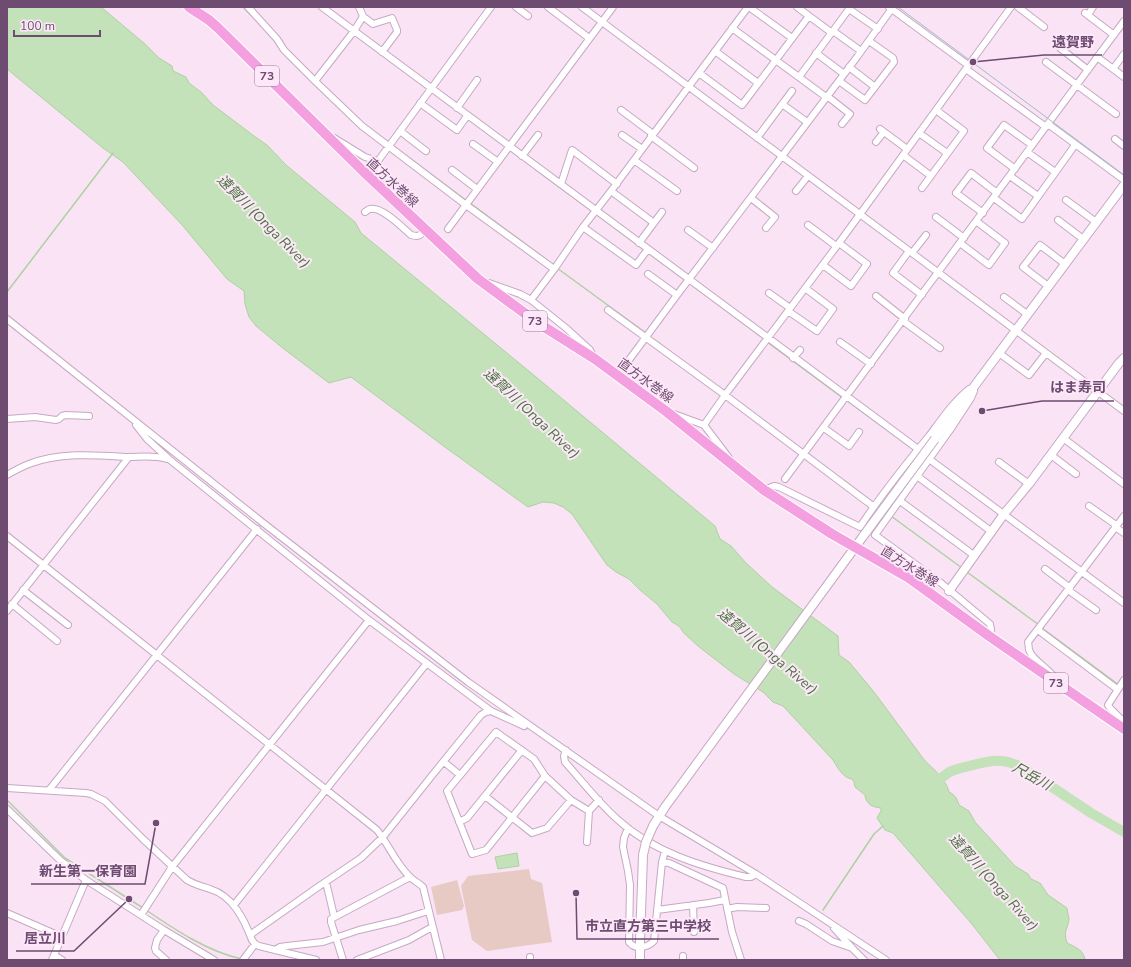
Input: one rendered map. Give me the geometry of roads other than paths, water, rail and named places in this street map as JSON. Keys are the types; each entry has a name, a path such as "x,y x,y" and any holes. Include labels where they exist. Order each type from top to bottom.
{"main road":[{"name":"直方水巻線","path":"189,7 209,20 363,172 478,280 538,324 595,359 667,412 764,490 826,530 853,550 908,578 988,636 1124,729"}],"street":[{"path":"196,7 209,20"},
{"path":"248,7 277,39 284,50 317,80 362,126 388,147 468,203 555,267"},
{"path":"322,7 508,148 522,156 561,184 594,212 639,243 647,251 766,340 793,358 916,452"},
{"path":"317,80 362,18 363,16 359,7"},
{"path":"403,209 394,191 378,166 378,161 491,7"},
{"path":"516,7 528,16"},
{"path":"582,7 1124,411"},
{"path":"448,229 613,7"},
{"path":"531,300 582,227 611,191 748,7 792,38"},
{"path":"798,7 861,51"},
{"path":"704,425 1011,7"},
{"path":"1018,7 1044,27"},
{"path":"1094,7 1086,14 1114,35"},
{"path":"552,8 590,38"},
{"path":"626,364 878,29 892,8 967,67 1124,180"},
{"path":"799,77 850,9 878,29"},
{"path":"699,73 742,105 809,16"},
{"path":"362,18 366,18 373,24 392,18 397,32 382,52"},
{"path":"786,479 1124,21"},
{"path":"732,28 850,114 842,124"},
{"path":"839,81 865,100 894,62 893,58 869,41"},
{"path":"1060,48 1088,70"},
{"path":"715,51 758,83"},
{"path":"816,53 844,74"},
{"path":"1113,69 1124,54"},
{"path":"1097,58 1124,77"},
{"path":"1046,62 1116,114"},
{"path":"849,67 875,87"},
{"path":"456,108 476,80"},
{"path":"757,138 792,91"},
{"path":"420,102 457,130 467,117"},
{"path":"782,104 807,122"},
{"path":"621,110 694,168"},
{"path":"922,188 964,131 936,110"},
{"path":"1015,169 987,148 1004,125 1032,145"},
{"path":"400,131 426,151"},
{"path":"876,142 882,131 907,149"},
{"path":"325,133 365,157 378,161"},
{"path":"919,133 948,153"},
{"path":"522,156 538,135"},
{"path":"622,135 642,149"},
{"path":"1115,139 1124,146"},
{"path":"473,144 498,162"},
{"path":"983,213 956,192 970,173 1022,219 1075,145"},
{"path":"561,184 572,150 616,184"},
{"path":"1027,152 1055,172"},
{"path":"903,155 931,176"},
{"path":"634,160 677,191"},
{"path":"452,170 477,189"},
{"path":"796,191 808,176"},
{"path":"1010,176 1038,196"},
{"path":"640,960 643,855 646,842 659,816 864,535 1124,185"},
{"path":"611,191 654,223"},
{"path":"751,198 775,217 766,228"},
{"path":"1066,200 1096,222"},
{"path":"364,212 370,209 384,212 412,235 417,237 420,236 425,230"},
{"path":"639,243 662,212"},
{"path":"936,217 989,265 1005,243 976,221"},
{"path":"1058,220 1083,239"},
{"path":"808,226 867,264 851,286 823,265"},
{"path":"582,227 636,265 647,251"},
{"path":"688,230 713,248"},
{"path":"922,295 893,273 926,235"},
{"path":"1048,286 1024,267 1040,245 1065,264"},
{"path":"648,274 677,295"},
{"path":"478,280 520,294 531,300 551,315 590,350 595,359"},
{"path":"769,292 789,310 817,331 833,309 805,288"},
{"path":"876,296 940,348"},
{"path":"1004,297 1027,314"},
{"path":"608,310 647,336 875,505"},
{"path":"7,319 132,419 462,677 659,816 756,874 886,960"},
{"path":"840,342 871,364"},
{"path":"793,358 800,350"},
{"path":"999,353 1029,375 1046,353"},
{"path":"949,591 1003,516 1124,358"},
{"path":"764,490 774,486 780,487 860,527 875,505 952,407 966,391 979,380"},
{"path":"979,380 971,398 950,430 876,536 990,624 991,630 988,636"},
{"path":"667,412 704,425 737,467"},
{"path":"7,419 35,417 56,420 66,415 89,416"},
{"path":"132,419 147,439 170,460 370,620 491,711 538,732"},
{"path":"824,428 849,446 859,432"},
{"path":"1063,438 1124,484"},
{"path":"1051,455 1076,474"},
{"path":"7,475 28,464 55,457 158,456 170,460"},
{"path":"7,610 130,457"},
{"path":"928,461 1080,573 1124,603"},
{"path":"999,462 1029,484"},
{"path":"917,476 992,532"},
{"path":"900,501 975,556"},
{"path":"1089,506 1124,533"},
{"path":"1058,684 1052,674 1033,657 1030,652 1028,642 1124,516"},
{"path":"49,790 257,529"},
{"path":"7,536 377,830 383,837 396,860 410,877 423,887 441,960"},
{"path":"1045,569 1096,610"},
{"path":"23,590 68,625"},
{"path":"12,604 57,641"},
{"path":"142,914 172,867 370,620"},
{"path":"1040,628 1121,685 1108,705 1124,722"},
{"path":"234,905 427,663"},
{"path":"250,935 361,858 383,837 481,715 491,711"},
{"path":"545,776 486,850 472,854 447,791 496,732 534,758 545,776 571,800 589,811"},
{"path":"459,822 467,818 522,750"},
{"path":"566,750 564,756 565,762 617,819 628,828 665,851 703,866 746,878 756,874"},
{"path":"444,762 460,775"},
{"path":"7,788 92,794 105,800 172,867 193,884 212,889 230,900 255,944 316,960"},
{"path":"485,796 532,833 547,828 571,800"},
{"path":"587,842 589,811 599,800"},
{"path":"7,809 60,861 86,880 214,960"},
{"path":"628,828 625,834 623,847 630,885 629,942 631,945 636,947 640,944 648,946 654,941 662,862 665,851"},
{"path":"662,862 669,863 723,888 727,909 741,960"},
{"path":"343,960 335,938 331,919 334,916 410,877"},
{"path":"62,960 53,958 86,880"},
{"path":"326,882 334,916"},
{"path":"657,910 725,900"},
{"path":"694,905 694,932"},
{"path":"727,909 737,907 766,908"},
{"path":"275,950 280,947 323,942 359,930 397,921 428,911"},
{"path":"7,913 62,937"},
{"path":"799,921 832,941 852,948"},
{"path":"830,923 864,960"},
{"path":"357,960 409,940 432,927"},
{"path":"164,930 157,940 155,948 156,951 166,960"},
{"path":"245,958 255,944"}],"water":[{"name":"遠賀川 (Onga River)","path":"7,7 101,7 145,44 159,58 172,66 173,71 186,77 189,83 201,92 213,105 267,145 286,165 355,222 361,233 715,526 720,539 731,546 745,562 772,587 838,636 839,655 849,662 874,692 925,761 943,779 949,792 956,797 959,805 969,811 975,822 1015,866 1028,874 1031,879 1040,883 1048,895 1067,908 1069,919 1066,932 1067,943 1081,951 1085,960 1000,960 971,923 893,833 885,830 877,818 881,808 872,806 868,803 865,795 855,787 852,779 843,775 833,760 783,706 773,702 763,692 734,674 698,646 679,626 672,622 657,604 629,579 607,565 572,514 563,507 554,503 543,502 528,507 351,377 329,383 256,326 249,317 245,304 244,291 227,279 183,226 123,162 103,148 7,69"},
{"path":"517,853 519,866 498,869 495,857"}],"waterway":[{"path":"243,7 271,36"},
{"path":"395,147 467,201"},
{"path":"7,292 113,153"},
{"path":"536,170 593,212"},
{"path":"470,203 551,263"},
{"path":"596,214 644,250"},
{"path":"647,252 686,281"},
{"path":"557,268 646,333"},
{"path":"689,283 764,339"},
{"path":"649,336 662,345"},
{"path":"767,342 843,398"},
{"path":"846,400 914,450"},
{"path":"845,481 874,503"},
{"path":"891,516 962,568"},
{"path":"967,572 1039,625"},
{"path":"1042,628 1119,685"},
{"name":"尺岳川","path":"931,787 950,772 955,770 991,761 1004,761 1025,769 1091,813 1124,832"},
{"path":"7,800 65,858 143,908"},
{"path":"823,910 874,834 883,826"},
{"path":"146,910 192,939 229,956 242,959"}],"tram line":[{"path":"898,7 1124,175"}],"place":[{"name":"遠賀野","path":"973,62"},
{"name":"はま寿司","path":"982,411"},
{"name":"新生第一保育園","path":"156,823"},
{"name":"市立直方第三中学校","path":"576,893"},
{"name":"居立川","path":"129,899"}]}
